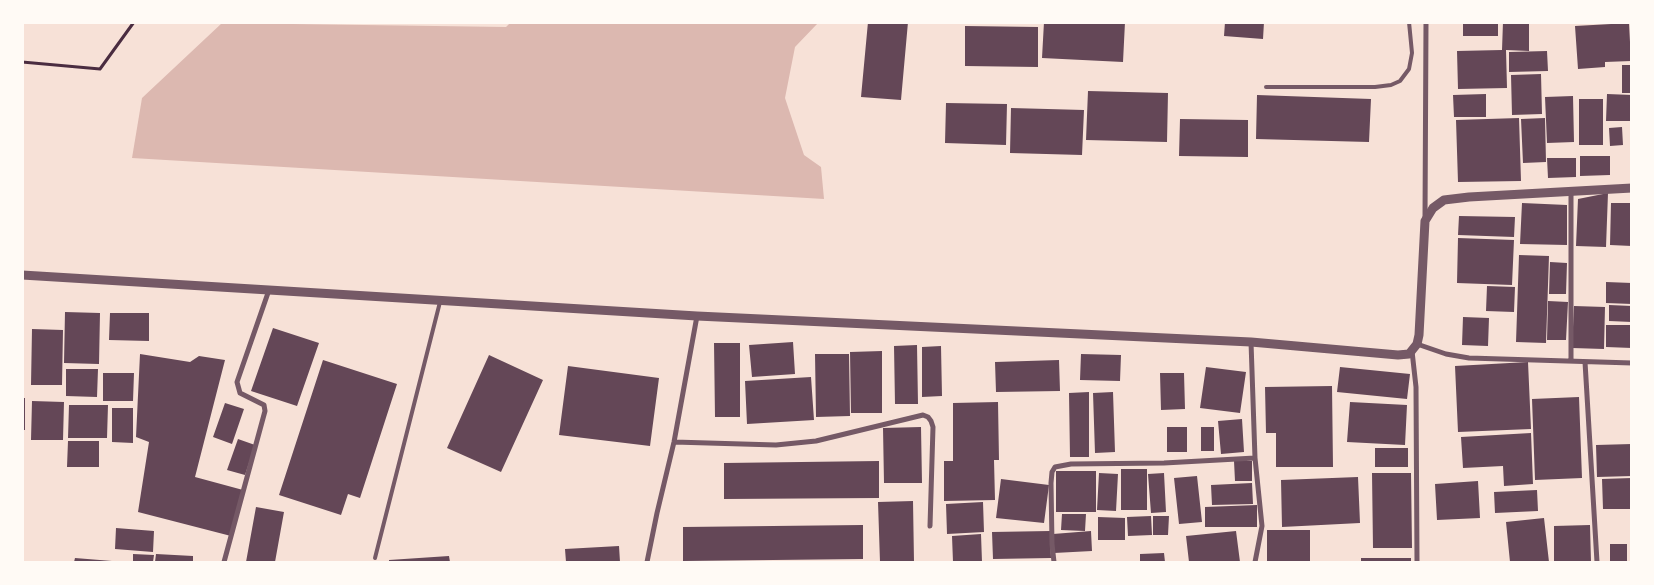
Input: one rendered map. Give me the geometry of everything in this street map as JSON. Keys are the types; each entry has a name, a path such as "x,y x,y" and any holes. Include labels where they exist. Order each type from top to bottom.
{"street":[{"path":"1417,562 1414,347 1425,221 1426,22"},
{"path":"1425,221 1433,208 1444,200 1571,190 1632,188"},
{"path":"1571,190 1571,361"},
{"path":"22,274 697,316 1251,342 1398,355 1409,354 1414,347"},
{"path":"224,562 265,411 264,405 240,393 237,382 269,289"},
{"path":"647,562 674,442 697,316"},
{"path":"1251,342 1255,458 1262,526 1255,562"},
{"path":"1414,347 1470,358 1632,362"},
{"path":"1585,362 1597,562"},
{"path":"674,442 776,444 816,441 923,415 931,421 933,427 930,526"},
{"path":"1054,562 1051,483 1052,472 1055,468 1071,464 1164,463 1255,458"}],"lane":[{"path":"1266,87 1375,87 1390,85 1400,81 1409,69 1412,52 1409,22"},
{"path":"375,558 440,300"}],"path":[{"path":"22,62 100,69 134,22"}],"shaded area":[{"path":"511,22 818,23 795,47 785,98 804,155 821,167 824,199 132,158 142,98 222,23 506,27"}],"building":[{"path":"868,22 908,22 901,100 861,97"},
{"path":"1044,22 1125,22 1123,62 1042,58"},
{"path":"1225,22 1264,22 1263,39 1224,36"},
{"path":"1463,22 1498,22 1498,36 1463,36"},
{"path":"1503,22 1529,22 1529,51 1506,50 1507,88 1458,89 1457,51 1502,50"},
{"path":"1629,23 1631,61 1605,62 1605,67 1578,69 1575,26"},
{"path":"965,26 1038,27 1038,67 965,66"},
{"path":"1547,51 1548,71 1509,72 1509,52"},
{"path":"1622,65 1632,65 1632,93 1622,93"},
{"path":"1541,74 1542,114 1512,115 1511,75"},
{"path":"1088,91 1168,93 1167,142 1086,140"},
{"path":"1486,94 1486,117 1454,117 1453,95"},
{"path":"1607,94 1632,95 1632,121 1606,121"},
{"path":"1257,95 1371,99 1369,142 1256,139"},
{"path":"1573,96 1574,142 1547,143 1545,97"},
{"path":"1579,99 1603,99 1603,145 1579,145"},
{"path":"946,103 1007,104 1006,145 945,143"},
{"path":"1011,108 1084,110 1082,155 1010,153"},
{"path":"1519,118 1521,181 1458,182 1456,120"},
{"path":"1545,118 1546,162 1523,163 1521,119"},
{"path":"1180,119 1248,120 1248,157 1179,156"},
{"path":"1622,127 1623,145 1610,146 1609,128"},
{"path":"1580,156 1610,156 1610,175 1580,176"},
{"path":"1547,158 1576,158 1576,177 1548,178"},
{"path":"1608,193 1606,247 1576,246 1578,199"},
{"path":"1522,203 1567,205 1567,245 1520,244"},
{"path":"1611,203 1632,203 1632,246 1610,245"},
{"path":"1459,216 1515,217 1514,237 1458,235"},
{"path":"1458,238 1514,240 1512,285 1457,283"},
{"path":"1519,255 1549,256 1546,343 1516,342"},
{"path":"1550,262 1567,263 1566,294 1549,294"},
{"path":"1606,282 1632,283 1632,304 1606,303"},
{"path":"1487,286 1515,287 1514,312 1486,311"},
{"path":"1548,301 1568,302 1566,340 1547,340"},
{"path":"1609,305 1632,306 1632,322 1609,321"},
{"path":"1574,306 1605,307 1604,349 1572,348"},
{"path":"65,312 100,313 99,364 64,363"},
{"path":"110,313 149,313 149,341 109,340"},
{"path":"1463,317 1489,318 1488,346 1462,345"},
{"path":"1606,325 1632,325 1632,348 1606,347"},
{"path":"273,328 319,343 297,406 251,391"},
{"path":"32,329 63,330 62,385 31,385"},
{"path":"793,342 795,374 752,377 749,345"},
{"path":"714,343 740,343 740,417 715,417"},
{"path":"917,345 918,404 895,404 894,346"},
{"path":"941,346 942,396 922,397 922,347"},
{"path":"882,351 882,413 851,413 850,352"},
{"path":"140,354 190,362 199,356 225,360 195,477 243,490 231,536 138,512 149,442 136,437"},
{"path":"815,354 849,354 850,416 816,417"},
{"path":"1081,354 1121,355 1120,381 1080,380"},
{"path":"489,355 543,380 501,472 447,448"},
{"path":"323,360 397,384 360,498 348,494 341,515 279,495"},
{"path":"1059,360 1060,391 996,392 995,362"},
{"path":"1528,362 1531,429 1458,432 1455,366"},
{"path":"568,366 659,378 650,446 559,435"},
{"path":"1206,367 1246,372 1240,413 1200,408"},
{"path":"1340,367 1410,374 1407,399 1337,392"},
{"path":"66,369 98,369 97,397 66,396"},
{"path":"103,373 134,373 133,401 103,401"},
{"path":"1160,373 1184,373 1185,409 1161,410"},
{"path":"811,377 814,420 747,424 745,381"},
{"path":"1332,386 1333,467 1276,467 1276,433 1266,433 1265,387"},
{"path":"1089,392 1089,457 1070,457 1069,393"},
{"path":"1113,392 1115,452 1095,453 1093,393"},
{"path":"1579,397 1582,478 1535,480 1532,399"},
{"path":"22,398 25,398 25,430 22,430"},
{"path":"32,401 64,402 63,440 31,440"},
{"path":"998,402 999,460 994,460 995,500 944,501 944,461 953,461 953,403"},
{"path":"1350,402 1407,405 1405,445 1347,442"},
{"path":"225,403 244,409 232,444 213,437"},
{"path":"69,405 108,405 107,438 68,438"},
{"path":"112,408 133,408 133,443 112,442"},
{"path":"1242,419 1244,452 1221,454 1218,421"},
{"path":"921,427 922,483 884,483 883,428"},
{"path":"1167,427 1187,427 1187,452 1167,452"},
{"path":"1201,427 1214,427 1214,451 1201,451"},
{"path":"1531,433 1533,484 1504,486 1503,466 1463,468 1461,437"},
{"path":"238,439 255,445 245,475 227,470"},
{"path":"68,441 99,441 99,467 67,467"},
{"path":"1632,444 1632,476 1597,477 1596,445"},
{"path":"1375,448 1408,448 1408,467 1375,467"},
{"path":"879,461 879,498 724,499 724,463"},
{"path":"1234,461 1252,461 1252,481 1235,481"},
{"path":"1121,469 1147,469 1147,510 1121,510"},
{"path":"1056,471 1096,471 1096,512 1056,512"},
{"path":"1099,473 1118,474 1116,511 1097,510"},
{"path":"1164,473 1166,512 1151,513 1148,474"},
{"path":"1372,473 1411,473 1412,548 1373,548"},
{"path":"1197,476 1202,522 1179,524 1174,478"},
{"path":"1358,477 1360,523 1282,527 1281,480"},
{"path":"1632,478 1632,509 1603,509 1602,479"},
{"path":"1001,479 1049,485 1044,523 996,518"},
{"path":"1478,481 1480,518 1437,520 1435,484"},
{"path":"1252,483 1253,504 1212,505 1211,485"},
{"path":"1537,490 1538,511 1495,513 1494,492"},
{"path":"913,501 914,562 880,562 878,502"},
{"path":"983,502 984,532 947,534 946,504"},
{"path":"1257,505 1257,527 1205,527 1205,507"},
{"path":"256,507 284,512 275,562 246,562"},
{"path":"1062,514 1086,514 1085,531 1061,530"},
{"path":"1151,516 1152,535 1128,536 1127,517"},
{"path":"1153,516 1169,516 1168,535 1153,535"},
{"path":"1098,517 1125,518 1125,540 1098,540"},
{"path":"1544,518 1549,562 1510,562 1506,522"},
{"path":"863,525 863,559 683,561 683,527"},
{"path":"1590,525 1591,562 1554,562 1554,526"},
{"path":"116,528 154,531 153,552 115,549"},
{"path":"1267,530 1310,530 1310,562 1267,562"},
{"path":"1050,531 1051,558 993,559 992,532"},
{"path":"1091,531 1092,551 1054,553 1053,534"},
{"path":"1236,531 1240,562 1189,562 1186,536"},
{"path":"981,534 982,562 953,562 952,536"},
{"path":"1610,544 1627,544 1627,562 1610,562"},
{"path":"619,546 620,562 566,562 565,549"},
{"path":"1164,553 1165,562 1140,562 1140,554"},
{"path":"133,554 154,555 153,562 133,562"},
{"path":"156,554 193,556 193,562 155,562"},
{"path":"449,556 450,562 389,562 389,560"},
{"path":"75,558 112,561 112,562 74,562"},
{"path":"1361,558 1411,558 1411,562 1361,562"}]}
